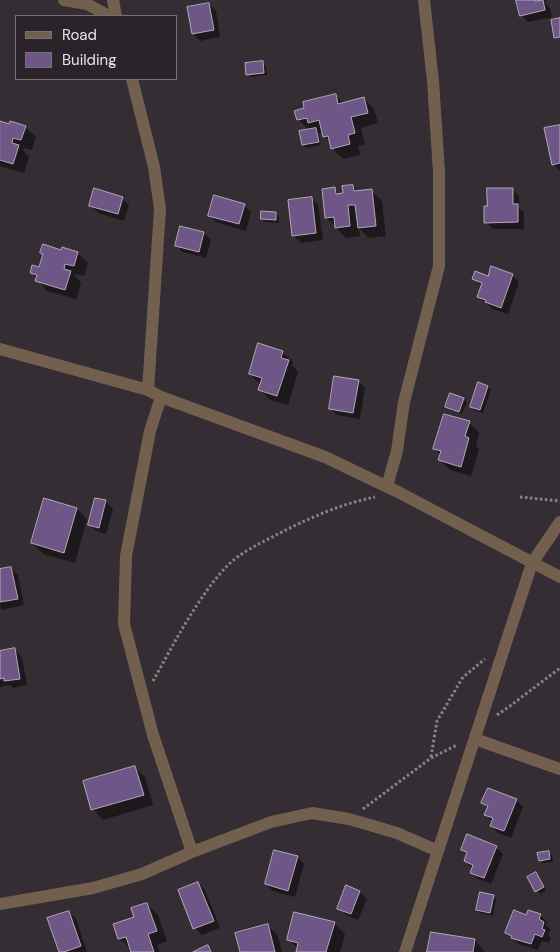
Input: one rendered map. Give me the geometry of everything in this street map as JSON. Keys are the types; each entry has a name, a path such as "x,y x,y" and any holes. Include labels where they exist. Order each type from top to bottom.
{"street":[{"path":"64,0 87,4 107,15"},
{"path":"113,0 116,15"},
{"path":"393,489 397,451 409,384 439,266 439,172 433,81 424,0"},
{"path":"132,80 154,168 160,209 148,390"},
{"path":"0,349 148,390 161,397 325,457 393,489 560,577"},
{"path":"161,397 150,431 126,556 124,624 153,735 192,852"},
{"path":"405,952 532,563 560,522"},
{"path":"477,734 560,769"},
{"path":"0,904 93,888 142,874 192,852 272,822 312,813 349,819 397,833 438,851"}],"path":[{"path":"144,696 204,596 228,565 249,548 300,523 353,501 393,489"},
{"path":"520,497 560,501"},
{"path":"431,758 437,721 463,677 506,642"},
{"path":"349,819 431,758 477,734 560,668"}],"building":[{"path":"516,0 543,0 545,10 520,16"},
{"path":"209,3 214,30 192,34 187,7"},
{"path":"560,18 560,37 554,38 551,20"},
{"path":"263,61 264,73 246,75 245,63"},
{"path":"336,94 338,104 364,97 368,113 351,117 355,133 348,135 350,144 331,149 328,136 323,137 319,120 308,123 307,118 297,120 294,111 304,108 303,102"},
{"path":"0,121 9,124 10,121 26,126 21,140 13,138 12,143 19,145 13,164 0,160"},
{"path":"560,125 560,163 552,165 544,128"},
{"path":"316,128 319,142 302,145 299,131"},
{"path":"353,185 354,191 372,189 376,226 358,228 355,205 348,205 350,226 335,228 334,217 325,218 322,189 335,187 336,194 343,193 342,186"},
{"path":"94,188 123,197 118,214 89,206"},
{"path":"487,188 513,188 513,204 518,204 518,222 484,223 484,206 487,206"},
{"path":"214,195 245,204 239,224 208,216"},
{"path":"312,197 316,233 292,236 288,200"},
{"path":"261,211 276,212 276,220 261,219"},
{"path":"180,226 204,232 199,252 175,246"},
{"path":"43,244 61,250 62,247 78,252 74,266 65,264 64,269 71,271 65,290 35,281 37,275 30,273 32,265 39,267 43,254 40,253"},
{"path":"491,266 513,274 501,308 477,297 482,283 472,279 475,271 488,276"},
{"path":"258,343 283,351 281,358 289,360 277,396 258,390 262,378 249,374"},
{"path":"334,376 359,380 353,413 329,409"},
{"path":"478,382 488,386 480,410 470,407"},
{"path":"450,393 464,398 459,412 445,407"},
{"path":"444,414 470,421 465,436 469,438 461,467 438,460 441,451 433,449"},
{"path":"44,498 77,508 64,553 31,543"},
{"path":"95,498 106,500 99,528 88,525"},
{"path":"11,567 18,599 0,602 0,569"},
{"path":"15,648 20,679 4,681 4,678 0,679 0,651"},
{"path":"135,766 144,795 91,810 83,781"},
{"path":"488,788 517,799 504,831 490,826 493,818 484,815 488,806 481,803"},
{"path":"467,834 497,846 484,878 470,873 473,865 464,861 467,852 461,850"},
{"path":"274,850 298,856 288,891 265,884"},
{"path":"549,851 550,859 539,861 537,853"},
{"path":"536,872 544,887 535,892 527,877"},
{"path":"198,882 214,921 193,929 178,890"},
{"path":"346,885 360,891 351,914 337,909"},
{"path":"480,892 494,895 490,913 476,910"},
{"path":"147,903 157,931 148,934 154,952 131,952 126,937 118,939 113,924 134,917 131,908"},
{"path":"514,910 526,915 528,910 541,914 539,919 544,922 542,929 545,930 542,937 535,934 531,944 511,938 512,936 505,933"},
{"path":"69,911 81,946 59,952 47,918"},
{"path":"294,912 335,922 326,952 296,952 298,943 287,940"},
{"path":"268,924 275,952 240,952 235,933"},
{"path":"431,932 475,939 473,952 427,952"},
{"path":"208,945 211,952 193,952"}]}
